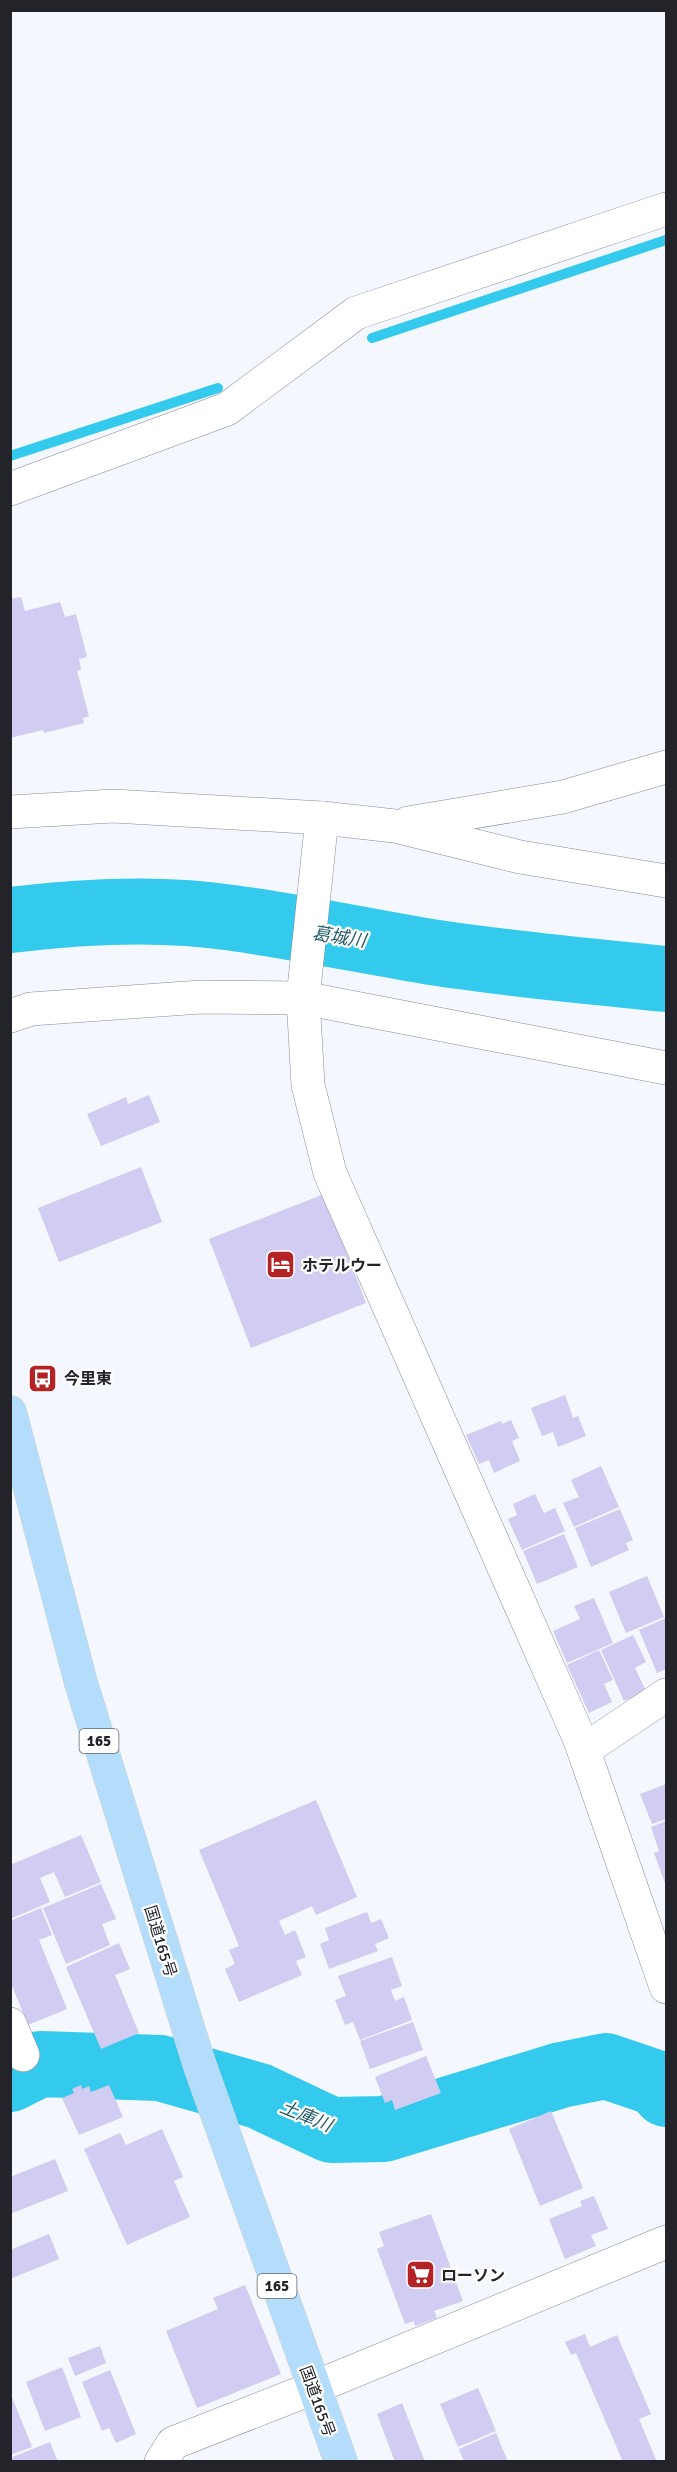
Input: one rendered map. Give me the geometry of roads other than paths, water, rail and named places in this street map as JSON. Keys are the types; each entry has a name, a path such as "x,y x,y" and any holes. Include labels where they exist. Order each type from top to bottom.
{"highway":[{"name":"国道165号","path":"10,1412 81,1683 200,2066 341,2462"}],"street":[{"path":"10,489 227,409 356,313 666,209"},
{"path":"395,826 563,797 666,767"},
{"path":"10,812 113,806 322,818 395,826 520,857 666,881"},
{"path":"322,818 304,990 308,1085 330,1173 584,1750 666,1988"},
{"path":"10,1016 31,1009 304,990 666,1068"},
{"path":"584,1750 666,1695"},
{"path":"10,2024 23,2055"},
{"path":"161,2462 173,2443 313,2388 666,2242"}],"waterway":[{"path":"372,338 666,240"},
{"path":"10,456 218,388"},
{"name":"葛城川","path":"10,920 66,914 178,912 283,926 460,956 666,979"},
{"name":"土庫川","path":"10,2079 40,2064 160,2068 259,2096 331,2130 384,2129 561,2075 606,2066 656,2083 666,2094"}],"place":[{"name":"ホテルウー","path":"281,1265"},
{"name":"今里東","path":"43,1378"},
{"name":"ローソン","path":"420,2275"}]}
